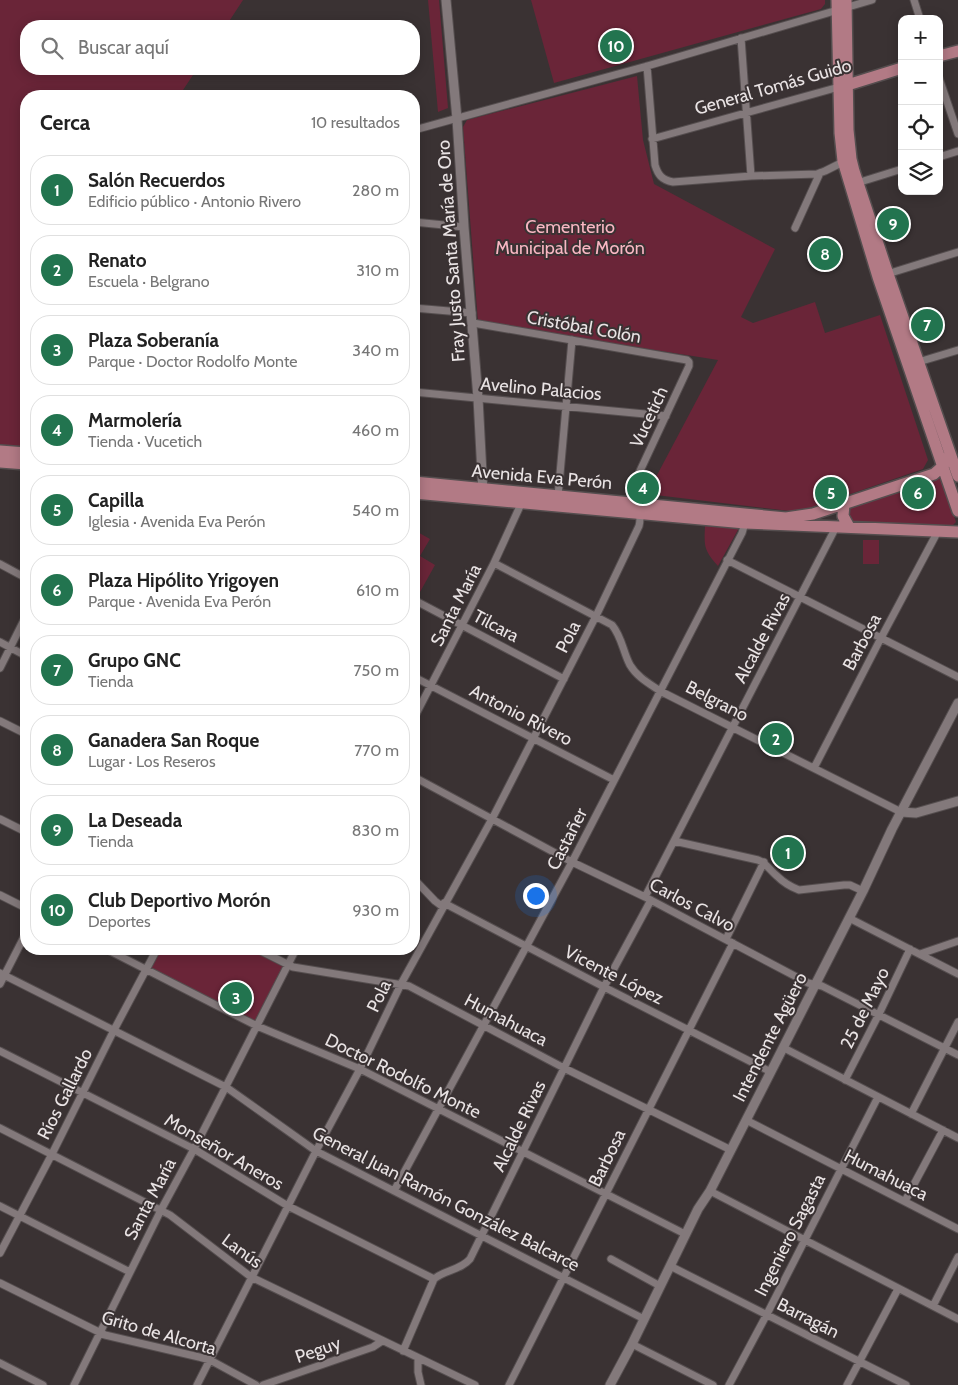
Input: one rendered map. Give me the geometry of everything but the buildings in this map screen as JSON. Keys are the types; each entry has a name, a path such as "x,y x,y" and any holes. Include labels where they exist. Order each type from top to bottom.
{"main road":[{"path":"842,4 843,86 840,133 847,160 857,183 883,275"},
{"path":"943,55 958,51"},
{"name":"General Tomás Guido","path":"843,86 898,69"},
{"path":"847,160 846,174 914,364 958,511"},
{"path":"914,364 954,453 958,476"},
{"path":"0,451 20,453"},
{"path":"943,466 954,453"},
{"path":"0,462 20,464"},
{"name":"Avenida Eva Perón","path":"420,483 483,494 521,504 638,508 786,518 813,514 844,504 934,474 943,466"},
{"name":"Avenida Eva Perón","path":"420,493 558,496 745,523 958,532"},
{"path":"844,504 843,516 849,527"}],"street":[{"name":"Fray Justo Santa María de Oro","path":"446,0 472,313 483,494"},
{"path":"420,128 647,66 741,38 842,4 872,0"},
{"path":"914,0 919,15"},
{"path":"741,38 751,176"},
{"path":"647,66 654,165 664,180 673,182 820,173 847,160"},
{"name":"General Tomás Guido","path":"652,139 843,86"},
{"path":"943,90 958,134"},
{"path":"943,156 958,151"},
{"path":"857,183 898,170"},
{"path":"796,228 820,173"},
{"path":"420,223 464,227"},
{"path":"883,275 958,252"},
{"path":"420,309 472,313"},
{"name":"Cristóbal Colón","path":"472,323 687,360 689,362"},
{"path":"558,496 572,340"},
{"path":"914,364 958,350"},
{"name":"Vucetich","path":"638,508 632,488 689,366 689,362"},
{"name":"Avelino Palacios","path":"420,393 666,416"},
{"name":"Santa María","path":"420,706 494,563 521,504"},
{"name":"Pola","path":"420,949 492,819 596,616 639,526 638,508"},
{"name":"Castañer","path":"394,1191 572,862 742,533 745,523"},
{"name":"Alcalde Rivas","path":"434,1279 468,1262 482,1236 648,899 674,841 836,527"},
{"name":"Barbosa","path":"814,768 938,531"},
{"path":"727,560 958,677"},
{"name":"Belgrano","path":"494,563 612,625 635,672 660,691 901,812"},
{"path":"0,564 20,575"},
{"name":"Tilcara","path":"420,603 564,679"},
{"path":"0,668 20,628"},
{"path":"0,642 20,653"},
{"name":"Antonio Rivero","path":"420,680 614,780"},
{"name":"Intendente Agüero","path":"610,1385 698,1209 710,1191 784,1048 901,812 958,703"},
{"path":"0,721 20,731"},
{"name":"Carlos Calvo","path":"420,780 572,862 648,899 808,983 822,986 958,1055"},
{"path":"901,812 916,812 958,801"},
{"path":"0,819 20,829"},
{"path":"674,841 764,862 777,876 792,888 799,890 850,885 863,891"},
{"path":"726,940 764,862"},
{"name":"Vicente López","path":"420,886 434,901 526,946 771,1072"},
{"path":"0,895 20,905"},
{"path":"849,918 958,974"},
{"path":"920,954 958,942"},
{"path":"0,984 2,974 20,943"},
{"name":"Barbosa","path":"509,1385 733,944"},
{"name":"25 de Mayo","path":"845,1080 910,949"},
{"name":"Doctor Rodolfo Monte","path":"117,955 257,1026 360,1069 686,1234"},
{"name":"Ríos Gallardo","path":"0,1253 154,955"},
{"name":"Humahuaca","path":"269,955 288,965 408,986 564,1068 731,1150"},
{"name":"Santa María","path":"74,1385 161,1210 293,955"},
{"name":"Pola","path":"197,1385 417,955"},
{"name":"General Juan Ramón González Balcarce","path":"2,974 226,1087 316,1151 644,1319"},
{"path":"911,1114 958,1022"},
{"path":"784,1048 958,1138"},
{"name":"Monseñor Aneros","path":"0,1051 194,1149 288,1206 434,1279"},
{"name":"Ingeniero Sagasta","path":"729,1385 878,1097"},
{"name":"Humahuaca","path":"746,1120 958,1229"},
{"name":"Lanús","path":"0,1128 170,1215 251,1277 475,1385"},
{"path":"904,1201 943,1130"},
{"path":"710,1191 958,1319"},
{"path":"0,1206 130,1272"},
{"path":"933,1306 958,1257"},
{"path":"611,1259 660,1286"},
{"name":"Barragán","path":"670,1266 906,1385"},
{"path":"403,1351 434,1279"},
{"name":"Grito de Alcorta","path":"0,1283 105,1335 210,1360 256,1385"},
{"path":"848,1385 898,1288"},
{"name":"Peguy","path":"264,1385 373,1346 382,1341"},
{"path":"632,1344 712,1385"},
{"path":"418,1358 418,1372 422,1385"},
{"path":"0,1363 43,1385"}],"green space":[{"path":"0,0 243,0 230,20 20,20 20,75 193,75 183,90 20,90 20,450 0,451"},
{"path":"428,0 439,0 448,108 438,112"},
{"path":"531,0 825,0 825,4 821,9 554,83"},
{"name":"Cementerio Municipal de Morón","path":"637,76 643,140 654,184 775,249 741,317 753,323 815,302 825,333 880,315 928,460 923,469 798,512 647,494 718,360 478,322 463,127 467,120"},
{"path":"937,478 942,480 956,522 952,526 851,522 847,517 848,506"},
{"path":"705,526 739,528 718,566 706,548"},
{"path":"420,533 430,539 420,556"},
{"path":"863,540 879,540 879,564 863,564"},
{"path":"420,556 435,565 420,592"},
{"path":"154,955 269,955 288,965 257,1026 146,970"}],"place":[{"name":"Club Deportivo Morón","path":"616,46"},
{"name":"La Deseada","path":"893,224"},
{"name":"Ganadera San Roque","path":"825,254"},
{"name":"Grupo GNC","path":"927,325"},
{"name":"Marmolería","path":"643,488"},
{"name":"Capilla","path":"831,493"},
{"name":"Plaza Hipólito Yrigoyen","path":"918,493"},
{"name":"Renato","path":"776,739"},
{"name":"Salón Recuerdos","path":"788,853"},
{"name":"Plaza Soberanía","path":"236,998"}]}
